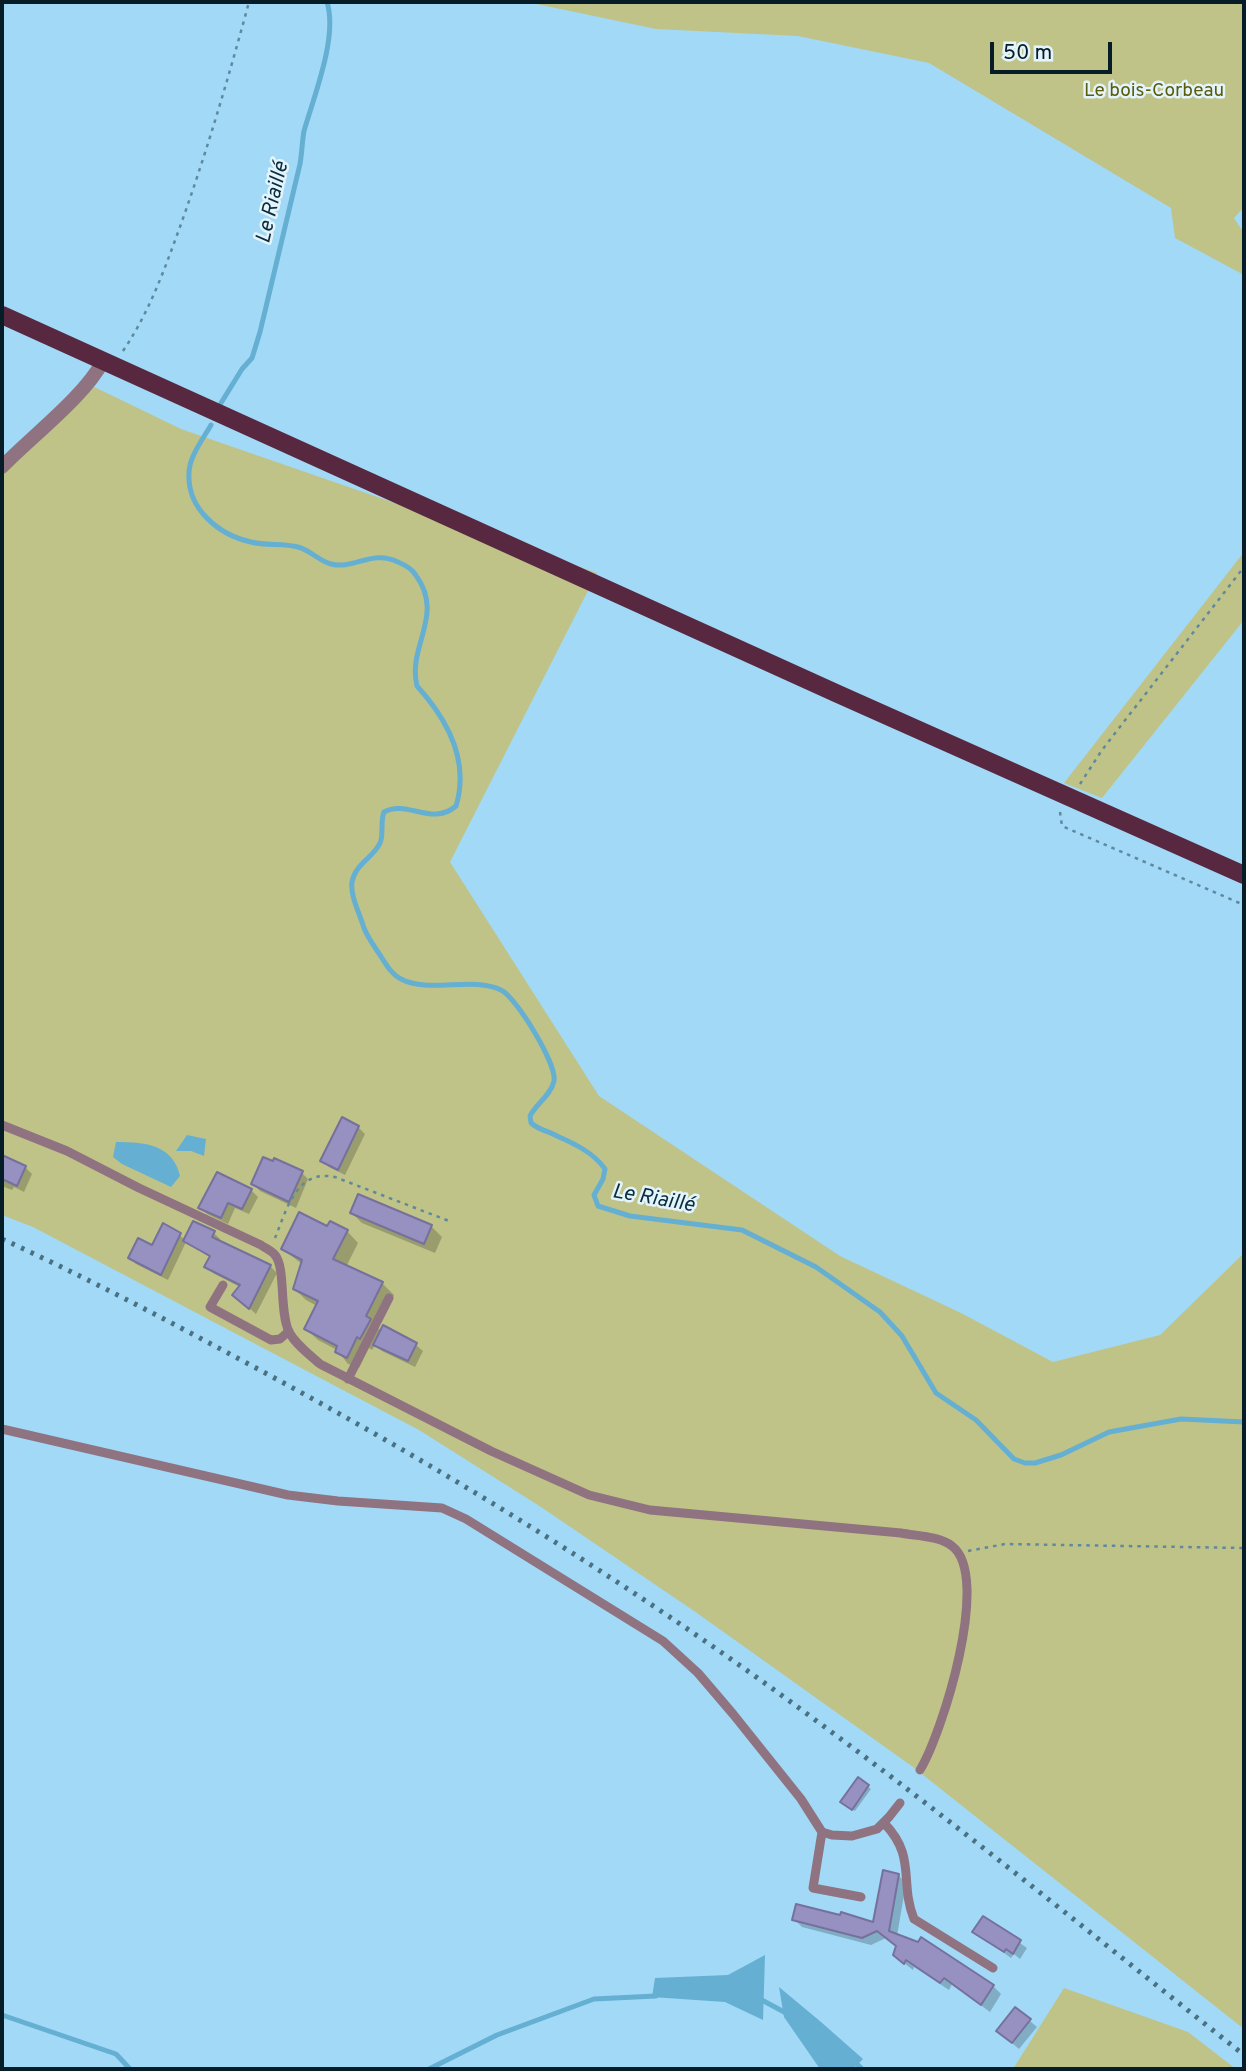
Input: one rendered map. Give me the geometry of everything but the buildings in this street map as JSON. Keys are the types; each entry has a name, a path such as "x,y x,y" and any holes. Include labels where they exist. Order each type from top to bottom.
{"main road":[{"path":"2,315 1244,875"}],"street":[{"path":"2,467 108,363"}],"lane":[{"path":"2,1125 67,1151 269,1251 275,1255 281,1269 283,1309 289,1331 300,1347 320,1364 541,1474 589,1495 650,1510 901,1533 940,1540 953,1546 968,1580 968,1601 950,1691 935,1740 920,1770"},
{"path":"223,1285 210,1307 271,1340 280,1339 289,1331"},
{"path":"348,1379 389,1298"},
{"path":"2,1429 267,1490 338,1501 442,1508 466,1519 663,1642 698,1673 733,1714 801,1799 822,1832 852,1836 877,1829 900,1803"},
{"path":"884,1823 897,1836 903,1849 909,1887 909,1908 914,1919 993,1968"},
{"path":"822,1832 813,1888 861,1897"}],"path":[{"path":"108,363 149,307 165,269 197,179 249,2"},
{"path":"1244,567 1102,750 1058,814 1062,826 1244,905"},
{"path":"269,1251 299,1188 310,1177 321,1174 449,1221"},
{"path":"958,1554 980,1547 1005,1544 1244,1548"}],"green space":[{"name":"Le bois-Corbeau","path":"527,2 1244,2 1244,207 1234,218 1244,233 1244,275 1175,238 1171,208 929,63 798,36 656,29"},
{"path":"82,381 181,429 597,573 450,862 599,1096 840,1256 961,1313 1053,1362 1160,1335 1244,1253 1244,2029 913,1767 697,1613 541,1507 419,1430 33,1227 2,1215 2,466"},
{"path":"1244,552 1244,620 1102,798 1064,783"},
{"path":"1064,1988 1188,2032 1236,2069 1013,2069"}],"water":[{"path":"187,1135 206,1139 204,1156 191,1151 176,1151"},
{"path":"116,1142 147,1144 164,1151 171,1157 180,1176 171,1187 122,1164 113,1157"},
{"path":"765,1955 763,2020 725,2002 652,1997 655,1978 728,1975"},
{"path":"779,1987 863,2059 853,2069 820,2069 784,2017"}],"waterway":[{"name":"Le Riaillé","path":"221,403 252,358 260,332 300,164 304,131 327,49 330,16 327,2"},
{"name":"Le Riaillé","path":"211,425 194,454 189,473 193,498 199,509 217,527 251,542 298,547 331,564 389,559 412,570 424,589 427,617 417,657 417,686 438,712 453,741 458,757 460,789 456,806 447,812 429,814 402,809 384,812 380,843 354,876 354,899 369,939 397,977 424,985 490,986 508,995 516,1005 543,1047 553,1072 552,1086 530,1116 531,1123 577,1146 601,1163 605,1169 603,1179 594,1195 598,1206 630,1216 742,1230 816,1267 880,1312 902,1336 936,1393 976,1420 1014,1459 1025,1463 1035,1463 1061,1455 1109,1432 1181,1419 1244,1422"},
{"path":"429,2069 497,2035 594,1999 656,1996"},
{"path":"758,1998 786,2013"},
{"path":"2,2015 116,2054 130,2069"},
{"path":"854,2061 862,2069"}],"railway":[{"path":"2,1239 130,1301 321,1403 512,1515 637,1595 759,1679 882,1770 1244,2055"}]}
